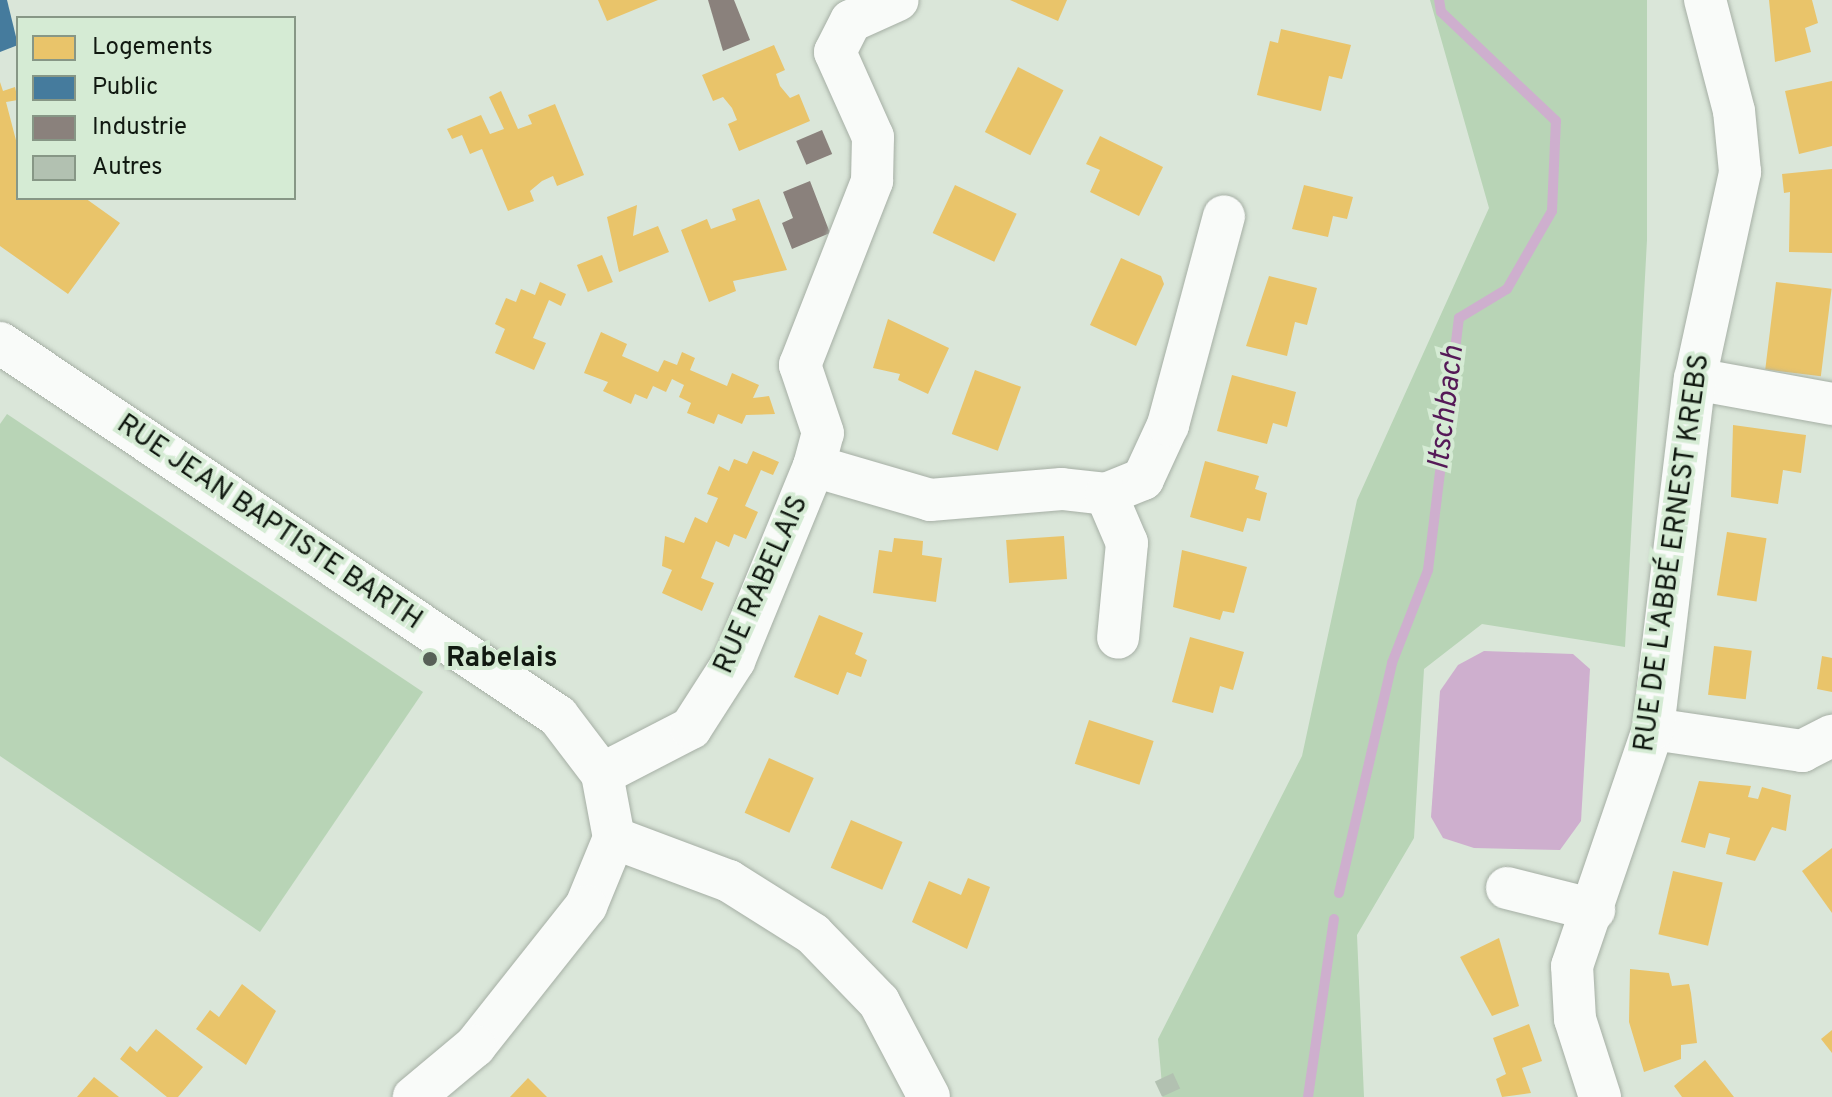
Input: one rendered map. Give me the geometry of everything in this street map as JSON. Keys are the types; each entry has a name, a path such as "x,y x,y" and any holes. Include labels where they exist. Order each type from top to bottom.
{"street":[{"name":"RUE RABELAIS","path":"602,774 691,728 734,661 814,466 823,433 800,365 872,181 873,137 835,52 851,21 898,0"},
{"name":"RUE DE L'ABBÉ ERNEST KREBS","path":"1600,1097 1575,1019 1572,966 1594,910 1653,729 1695,379 1740,172 1734,111 1705,0"},
{"path":"814,466 930,500 1062,489 1106,494 1143,479 1168,425 1224,216"},
{"name":"RUE JEAN BAPTISTE BARTH","path":"0,343 558,716 602,774"},
{"path":"1695,379 1832,404"},
{"path":"1106,494 1127,543 1118,638"},
{"path":"1653,729 1802,751 1832,736"},
{"path":"414,1097 475,1046 586,906 614,838 602,774"},
{"path":"614,838 729,881 813,934 879,1002 929,1097"},
{"path":"1507,888 1594,910"}],"green space":[{"path":"1430,0 1647,0 1647,240 1625,647 1482,624 1424,669 1414,838 1357,935 1364,1097 1163,1097 1158,1039 1302,756 1357,500 1489,208"},
{"path":"7,414 423,692 260,932 0,756 0,424"}],"shaded area":[{"path":"1484,651 1573,654 1590,669 1581,821 1560,850 1474,848 1443,838 1431,817 1440,691 1458,665"}],"building: Logements":[{"path":"598,0 658,0 607,21"},
{"path":"1010,0 1067,0 1058,21"},
{"path":"1769,0 1812,0 1818,23 1805,28 1811,52 1775,62"},
{"path":"1281,29 1351,45 1342,79 1329,76 1321,111 1257,95 1270,41 1278,43"},
{"path":"774,45 785,70 776,74 780,86 790,98 799,94 810,121 739,151 728,124 737,120 732,108 723,97 713,101 702,75"},
{"path":"1018,67 1063,90 1030,155 985,132"},
{"path":"1832,81 1832,146 1799,154 1785,91"},
{"path":"0,82 3,91 15,87 16,91 16,100 6,102 16,140 16,200 88,200 120,223 68,294 0,246"},
{"path":"501,91 518,129 532,124 528,115 555,104 584,175 557,186 553,176 542,181 530,191 534,201 508,211 482,149 470,154 462,135 452,139 447,129 481,115 490,134 504,129 489,97"},
{"path":"1100,136 1163,167 1139,216 1090,192 1100,170 1086,164"},
{"path":"1832,169 1832,253 1789,252 1790,192 1784,193 1782,174"},
{"path":"955,185 1017,214 994,262 933,233"},
{"path":"1304,185 1353,197 1347,219 1333,216 1328,237 1292,229"},
{"path":"759,199 787,270 733,281 736,291 709,302 681,230 707,219 711,229 736,220 732,209"},
{"path":"637,205 633,236 658,226 669,252 619,272 607,217"},
{"path":"602,255 613,282 588,292 577,265"},
{"path":"1121,258 1161,276 1164,284 1136,346 1090,325"},
{"path":"1269,276 1317,288 1307,325 1295,322 1287,356 1246,346"},
{"path":"540,282 566,294 561,306 549,300 533,338 546,343 534,370 495,353 505,329 495,324 506,298 516,302 521,289 535,295"},
{"path":"1776,282 1832,289 1821,376 1765,369"},
{"path":"888,319 949,348 928,394 898,380 900,374 873,368"},
{"path":"601,332 627,344 622,356 658,372 664,360 677,365 682,352 695,358 690,370 727,386 732,373 759,385 753,398 769,396 775,414 746,415 742,424 718,414 714,424 687,413 691,403 679,397 684,385 672,379 666,392 653,386 647,399 635,394 631,404 603,391 608,382 584,373"},
{"path":"975,370 1021,387 998,451 952,434"},
{"path":"1232,375 1296,392 1287,427 1273,423 1267,444 1217,431"},
{"path":"1733,425 1806,435 1801,473 1783,470 1778,504 1731,497"},
{"path":"753,451 779,462 773,475 761,470 745,506 758,512 746,539 734,534 729,547 716,541 701,578 714,583 702,611 662,593 672,570 662,566 665,536 684,543 695,517 707,523 718,498 707,494 719,466 729,471 734,459 747,464"},
{"path":"1205,461 1259,476 1255,489 1267,493 1260,521 1247,518 1243,532 1190,517"},
{"path":"1727,532 1767,538 1756,601 1717,595"},
{"path":"1064,536 1067,579 1009,583 1006,540"},
{"path":"894,538 923,541 922,555 942,558 936,602 873,593 879,550 892,552"},
{"path":"1182,550 1247,567 1234,613 1223,611 1220,620 1173,607"},
{"path":"819,615 863,633 855,654 867,660 861,677 847,672 838,695 794,677"},
{"path":"1190,637 1244,652 1233,690 1220,686 1213,713 1172,702"},
{"path":"1714,646 1752,651 1746,699 1708,695"},
{"path":"1822,656 1832,658 1832,692 1817,689"},
{"path":"1089,720 1154,741 1139,785 1075,764"},
{"path":"769,758 814,778 789,833 745,813"},
{"path":"1699,781 1751,786 1748,797 1758,799 1762,787 1791,795 1786,831 1772,827 1755,861 1726,854 1730,838 1709,833 1705,848 1681,842"},
{"path":"851,820 903,842 882,890 831,868"},
{"path":"1832,848 1832,913 1802,871"},
{"path":"1673,871 1723,882 1708,946 1658,934"},
{"path":"968,878 990,887 967,949 912,922 929,881 961,895"},
{"path":"1499,938 1519,1006 1492,1016 1460,957"},
{"path":"1630,969 1669,973 1672,986 1689,984 1691,993 1697,1043 1681,1045 1681,1059 1644,1072 1629,1022"},
{"path":"242,984 276,1011 246,1065 196,1029 210,1010 219,1017"},
{"path":"1529,1024 1542,1061 1522,1068 1531,1093 1502,1097 1496,1079 1506,1074 1493,1038"},
{"path":"156,1029 203,1067 178,1097 167,1097 120,1059 130,1046 137,1052"},
{"path":"1832,1030 1832,1053 1821,1039"},
{"path":"1705,1060 1734,1097 1682,1097 1674,1086"},
{"path":"94,1077 119,1097 77,1097"},
{"path":"528,1078 547,1097 510,1097"}],"building: Public":[{"path":"0,0 7,0 16,46 0,52"}],"building: Industrie":[{"path":"708,0 734,0 750,40 723,51"},
{"path":"822,130 832,154 806,165 796,141"},
{"path":"810,181 830,233 792,249 782,223 793,218 783,192"}],"building: Autres":[{"path":"1173,1073 1180,1088 1162,1097 1155,1081"}],"waterway":[{"name":"Itschbach","path":"1339,893 1392,663 1428,570 1459,318 1507,289 1552,211 1556,121 1441,12 1439,0"},
{"name":"Itschbach","path":"1308,1097 1334,919"}],"place":[{"name":"Rabelais","path":"430,659"}]}
